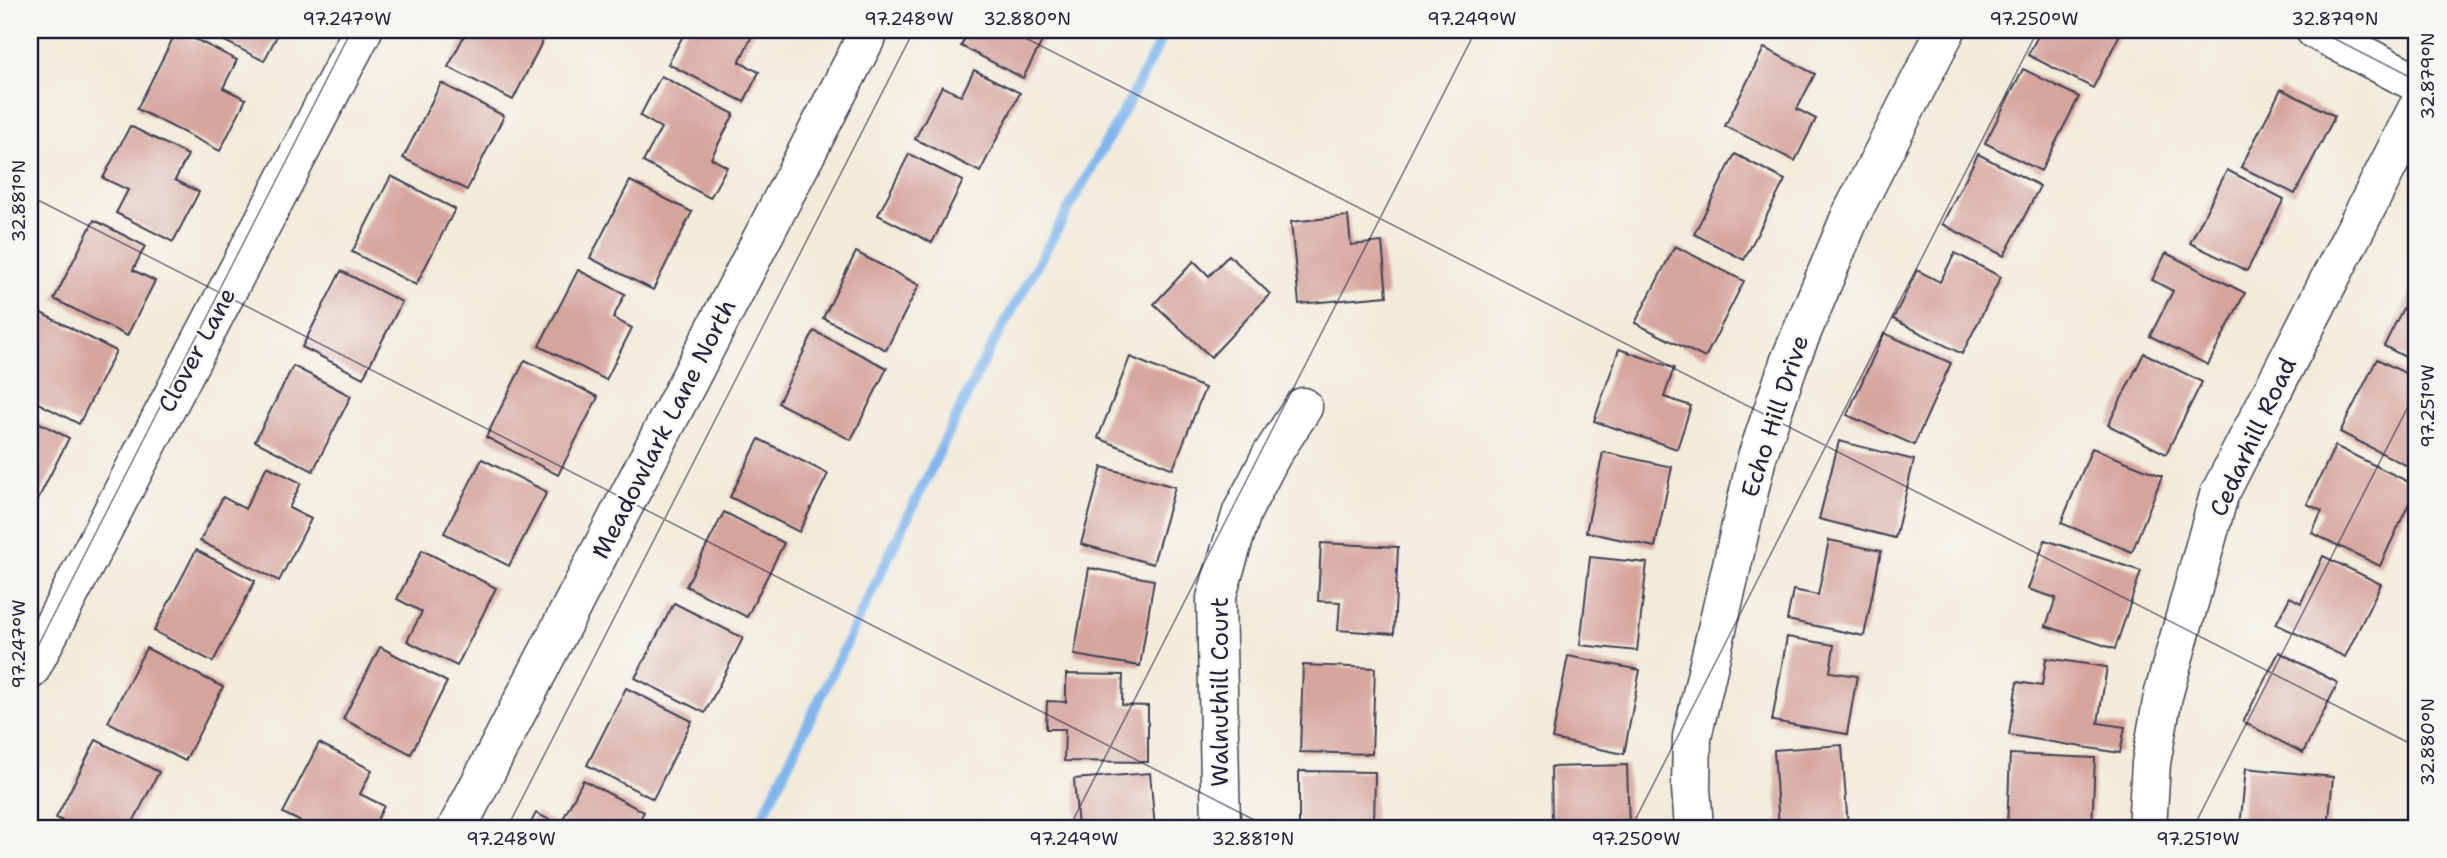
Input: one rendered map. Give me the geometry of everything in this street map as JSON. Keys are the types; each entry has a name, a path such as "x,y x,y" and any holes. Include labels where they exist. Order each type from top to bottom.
{"street":[{"name":"Clover Lane","path":"30,670 363,30"},
{"name":"Meadowlark Lane North","path":"457,828 870,30"},
{"name":"Echo Hill Drive","path":"1694,828 1691,788 1692,737 1757,457 1789,363 1851,215 1946,30"},
{"path":"2315,30 2417,83"},
{"name":"Cedarhill Road","path":"2147,828 2151,763 2163,696 2220,495 2417,109"},
{"name":"Walnuthill Court","path":"1222,828 1216,598 1242,512 1271,456 1303,407"}],"building":[{"path":"177,30 237,60 223,88 246,99 220,151 137,109"},
{"path":"203,30 280,30 264,61"},
{"path":"467,30 548,30 513,100 448,67"},
{"path":"686,30 755,30 739,62 759,72 744,102 668,64"},
{"path":"969,30 1048,30 1023,78 961,46"},
{"path":"2041,30 2122,30 2093,88 2028,55"},
{"path":"1764,48 1815,74 1797,109 1816,119 1795,161 1725,126"},
{"path":"2023,69 2079,97 2041,171 1985,143"},
{"path":"974,70 1020,93 980,172 915,139 942,86 961,96"},
{"path":"661,76 734,114 711,158 727,167 710,198 643,162 661,128 640,116"},
{"path":"441,83 504,116 467,190 403,158"},
{"path":"2281,89 2335,116 2295,194 2241,167"},
{"path":"130,126 188,155 175,180 199,192 173,242 116,213 128,190 103,178"},
{"path":"909,154 963,181 932,243 878,215"},
{"path":"1735,154 1785,180 1744,260 1694,234"},
{"path":"1978,154 2040,186 2004,256 1942,224"},
{"path":"2227,170 2284,199 2247,271 2190,243"},
{"path":"391,176 455,209 416,285 352,252"},
{"path":"630,181 692,212 653,290 590,258"},
{"path":"1348,216 1351,245 1382,242 1387,296 1299,304 1291,222"},
{"path":"94,220 145,246 133,270 155,281 127,336 54,299"},
{"path":"1675,246 1744,281 1705,358 1635,323"},
{"path":"856,252 919,285 886,350 823,318"},
{"path":"1955,253 2001,277 1962,354 1893,319 1917,270 1940,282"},
{"path":"2166,253 2245,293 2208,365 2150,336 2173,291 2152,280"},
{"path":"1229,255 1270,294 1211,357 1154,304 1194,261 1209,276"},
{"path":"578,270 625,294 613,318 632,328 606,380 539,346"},
{"path":"341,271 402,302 363,378 302,347"},
{"path":"2417,280 2417,363 2384,346"},
{"path":"37,311 116,351 79,424 30,399 30,326"},
{"path":"814,331 887,368 851,440 778,403"},
{"path":"1884,333 1951,363 1914,445 1847,415"},
{"path":"1619,349 1674,368 1664,397 1691,406 1677,449 1594,421"},
{"path":"2144,353 2202,382 2166,454 2108,425"},
{"path":"1130,357 1205,388 1173,469 1098,438"},
{"path":"2377,359 2417,379 2415,470 2340,432"},
{"path":"525,360 598,397 558,475 486,437"},
{"path":"293,366 351,396 313,471 255,441"},
{"path":"30,418 69,438 30,515"},
{"path":"759,439 828,474 799,532 730,497"},
{"path":"1839,441 1914,460 1895,538 1819,519"},
{"path":"2335,446 2417,486 2380,566 2312,533 2322,511 2307,504"},
{"path":"2092,448 2162,476 2132,552 2061,523"},
{"path":"1603,452 1672,467 1655,547 1586,532"},
{"path":"482,459 547,492 509,566 444,533"},
{"path":"267,466 301,483 289,508 311,519 279,581 200,541 223,497 245,509"},
{"path":"1102,467 1175,487 1153,564 1081,544"},
{"path":"724,512 784,543 747,617 686,586"},
{"path":"1829,540 1881,551 1864,636 1787,620 1793,590 1818,595"},
{"path":"2045,540 2141,571 2115,649 2046,626 2056,598 2028,589"},
{"path":"1321,543 1398,547 1394,634 1338,630 1340,602 1318,601"},
{"path":"196,550 255,581 213,662 154,631"},
{"path":"422,550 496,588 457,666 407,641 422,612 397,599"},
{"path":"2323,556 2381,584 2345,657 2276,624 2290,597 2301,603"},
{"path":"1590,557 1647,563 1637,651 1580,645"},
{"path":"1089,568 1154,580 1140,666 1074,655"},
{"path":"674,603 743,638 705,713 635,678"},
{"path":"1787,637 1834,645 1830,672 1857,676 1847,734 1772,721"},
{"path":"380,647 447,682 411,754 343,719"},
{"path":"146,648 223,687 185,761 108,722"},
{"path":"2279,652 2338,683 2303,753 2243,722"},
{"path":"1568,656 1640,670 1624,754 1552,739"},
{"path":"2046,658 2107,667 2098,723 2125,727 2120,753 2009,735 2017,682 2042,686"},
{"path":"1303,665 1375,668 1372,754 1300,752"},
{"path":"1066,674 1123,675 1122,705 1148,706 1148,762 1064,761 1065,729 1046,729 1047,701 1066,702"},
{"path":"626,688 692,721 653,799 587,765"},
{"path":"96,740 159,772 130,828 77,828 56,818"},
{"path":"319,743 372,770 360,794 384,806 373,828 313,828 283,813"},
{"path":"1842,745 1848,828 1779,828 1774,750"},
{"path":"2010,754 2095,758 2092,828 2007,828"},
{"path":"1627,765 1629,828 1552,826 1551,767"},
{"path":"2246,768 2333,777 2328,828 2240,828"},
{"path":"1299,771 1375,772 1374,828 1299,828"},
{"path":"1150,773 1155,828 1078,828 1074,779"},
{"path":"583,780 644,812 635,828 528,828 536,813 560,825"}],"waterway":[{"path":"757,828 983,362 1166,30"}]}
